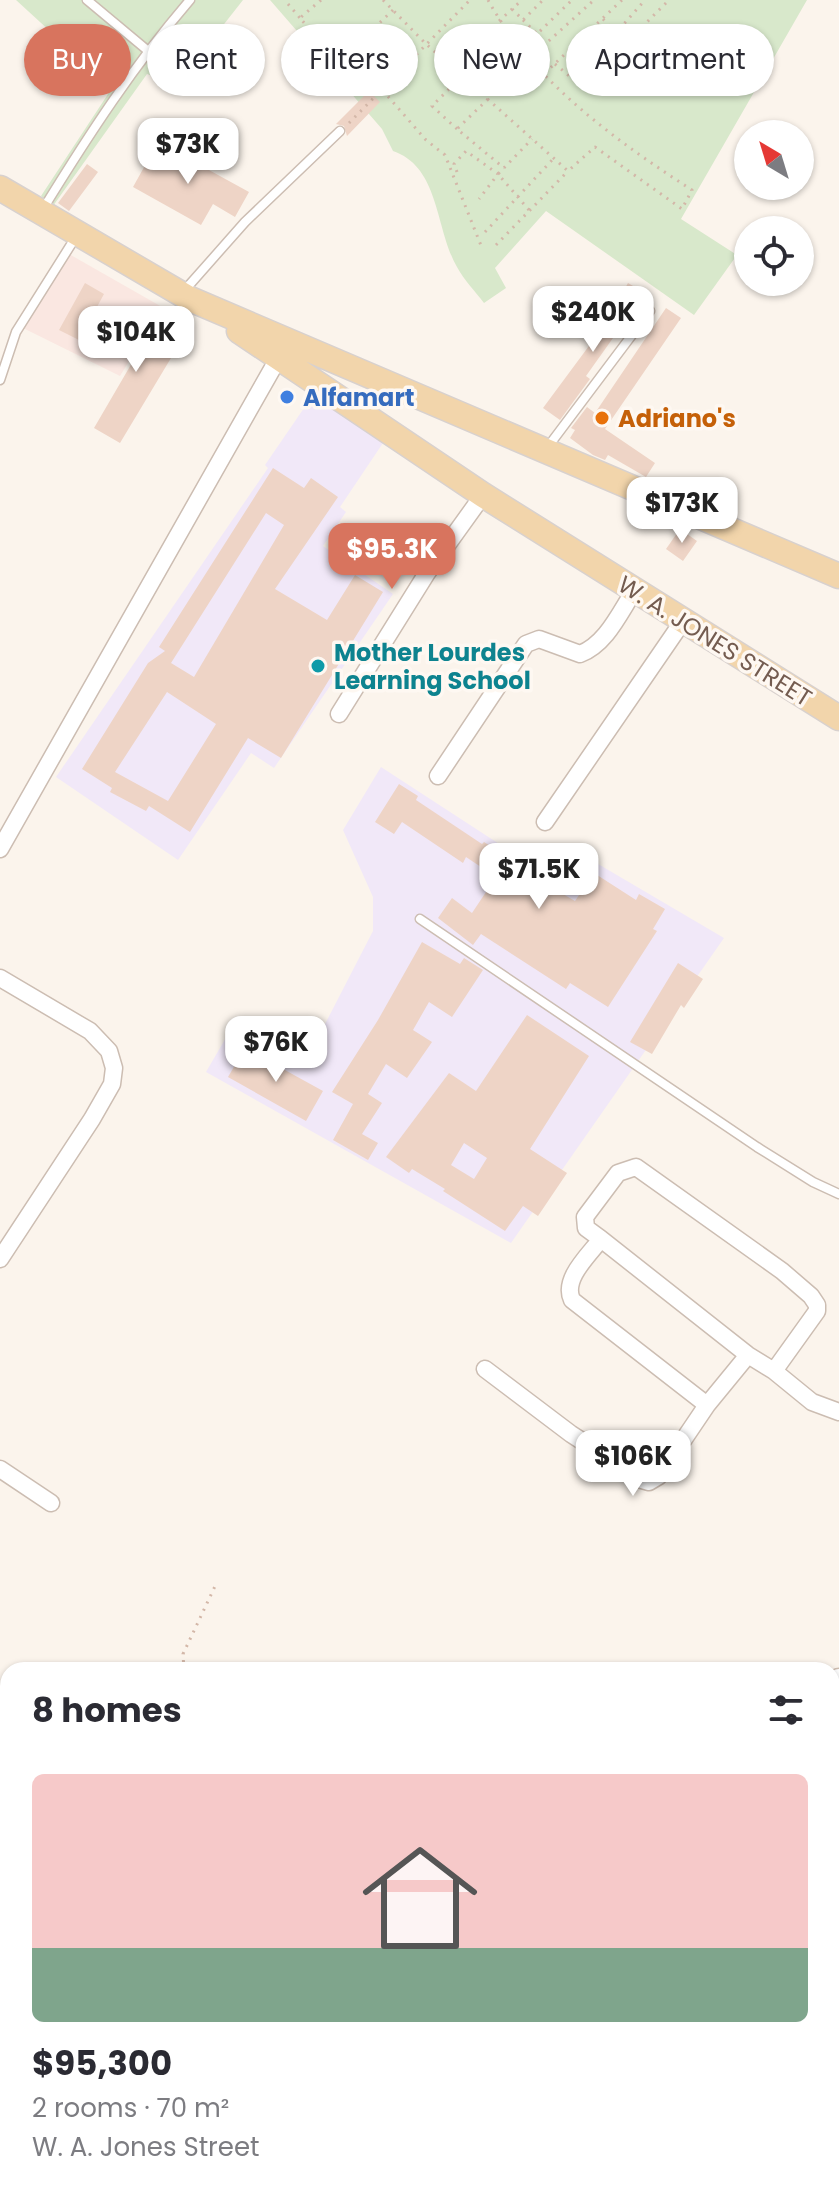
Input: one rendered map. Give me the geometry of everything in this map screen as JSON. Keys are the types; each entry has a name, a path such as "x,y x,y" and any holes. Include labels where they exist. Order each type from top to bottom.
{"main road":[{"path":"0,188 186,296 839,576"},
{"name":"W. A. JONES STREET","path":"186,296 483,495 839,718"}],"street":[{"path":"0,849 279,357"},
{"path":"339,714 427,573 483,495"},
{"path":"438,776 526,644 539,639 580,654 588,651 601,641 634,591"},
{"path":"545,822 683,621"},
{"path":"0,978 90,1031 109,1051 114,1068 112,1084 92,1119 0,1259"},
{"path":"774,1371 817,1311 811,1296 782,1271 636,1167 618,1173 585,1217 586,1228 812,1402 839,1412"},
{"path":"601,1239 572,1277 569,1287 572,1300 707,1405"},
{"path":"485,1369 571,1434 649,1482 659,1476 707,1405 748,1355"},
{"path":"0,1469 51,1503"}],"lane":[{"path":"41,213 88,136 147,50 87,0"},
{"path":"169,24 190,0"},
{"path":"186,296 245,222 340,131"},
{"path":"0,380 16,332 77,234"},
{"path":"547,449 650,311"},
{"path":"420,919 757,1147 813,1182 839,1194"}],"path":[{"path":"300,18 321,0"},
{"path":"383,0 434,51"},
{"path":"418,52 470,0"},
{"path":"488,0 502,24"},
{"path":"499,21 522,0"},
{"path":"523,20 543,0"},
{"path":"512,9 537,34 572,0"},
{"path":"550,40 594,0"},
{"path":"550,68 622,0"},
{"path":"624,24 645,0"},
{"path":"645,24 669,0"},
{"path":"288,4 305,24"},
{"path":"378,24 393,10"},
{"path":"603,19 608,24"},
{"path":"555,64 566,73"},
{"path":"496,245 595,147 682,209 692,190 606,131 550,78"},
{"path":"340,131 375,96"},
{"path":"388,96 426,140 445,155 482,248"},
{"path":"442,96 432,106 504,168"},
{"path":"485,96 568,171"},
{"path":"457,129 488,99"},
{"path":"479,199 532,139"},
{"path":"457,172 454,164 466,151 498,174 529,210"},
{"path":"485,232 554,158"},
{"path":"184,1662 183,1654 217,1582"}],"shaded area":[{"path":"69,254 162,307 120,376 23,328"},
{"path":"315,392 385,440 340,507 346,512 323,546 393,594 274,768 251,753 178,860 56,777 268,468 265,465"},
{"path":"381,767 527,862 540,846 573,869 593,861 724,938 511,1243 206,1072 231,1029 324,1026 373,931 373,897 343,830"}],"green space":[{"path":"16,0 243,0 224,24 147,24 147,74 53,206 41,196 107,96 131,96 131,24 42,24"},
{"path":"270,0 807,0 774,57 774,24 566,24 566,96 752,96 738,120 734,120 734,127 681,219 734,253 734,259 694,315 546,211 495,268 506,288 484,303 457,267 428,185 420,171 408,159 393,151 382,129 353,96 418,96 418,24 291,24"}],"building":[{"path":"364,96 374,96 380,102 347,136 344,126 336,124"},
{"path":"158,142 249,192 235,217 213,204 201,225 133,187"},
{"path":"87,164 98,172 69,211 58,203"},
{"path":"85,283 104,294 79,340 59,330"},
{"path":"628,283 645,293 586,376 590,379 560,420 543,408 603,327"},
{"path":"666,308 681,318 605,429 655,463 646,477 608,455 605,460 593,455 570,438 575,430 571,428 587,407 595,413"},
{"path":"132,313 151,316 147,324 180,343 120,443 94,428 136,356 114,343"},
{"path":"273,468 304,488 311,478 338,497 275,589 327,620 355,575 383,592 281,758 248,738 190,832 149,806 146,811 110,792 112,788 82,769 148,663 165,651 159,647","holes":["266,513 284,525 194,677 171,663","167,692 216,724 168,801 115,772"]},
{"path":"680,529 697,541 683,561 666,549"},
{"path":"399,784 418,796 416,800 515,862 513,865 575,901 594,873 636,900 639,894 665,909 653,929 657,931 608,1007 570,983 566,989 481,934 473,945 438,918 452,898 472,913 496,877 466,857 463,863 402,822 394,834 375,822"},
{"path":"422,942 460,964 464,958 483,970 452,1017 429,1002 413,1030 432,1042 407,1078 386,1064 368,1094 382,1103 362,1134 378,1143 368,1160 333,1140 353,1104 332,1092 378,1020"},
{"path":"678,963 703,979 684,1008 681,1005 652,1054 630,1042"},
{"path":"527,1015 589,1056 530,1149 567,1173 538,1216 523,1206 505,1231 443,1191 445,1189 412,1169 409,1173 386,1157 449,1073 476,1091","holes":["464,1143 487,1158 474,1179 451,1165"]},
{"path":"245,1048 323,1091 306,1121 228,1077"}],"place":[{"name":"Alfamart","path":"287,397"},
{"name":"Adriano's","path":"602,418"},
{"name":"Mother Lourdes Learning School","path":"318,666"}]}
